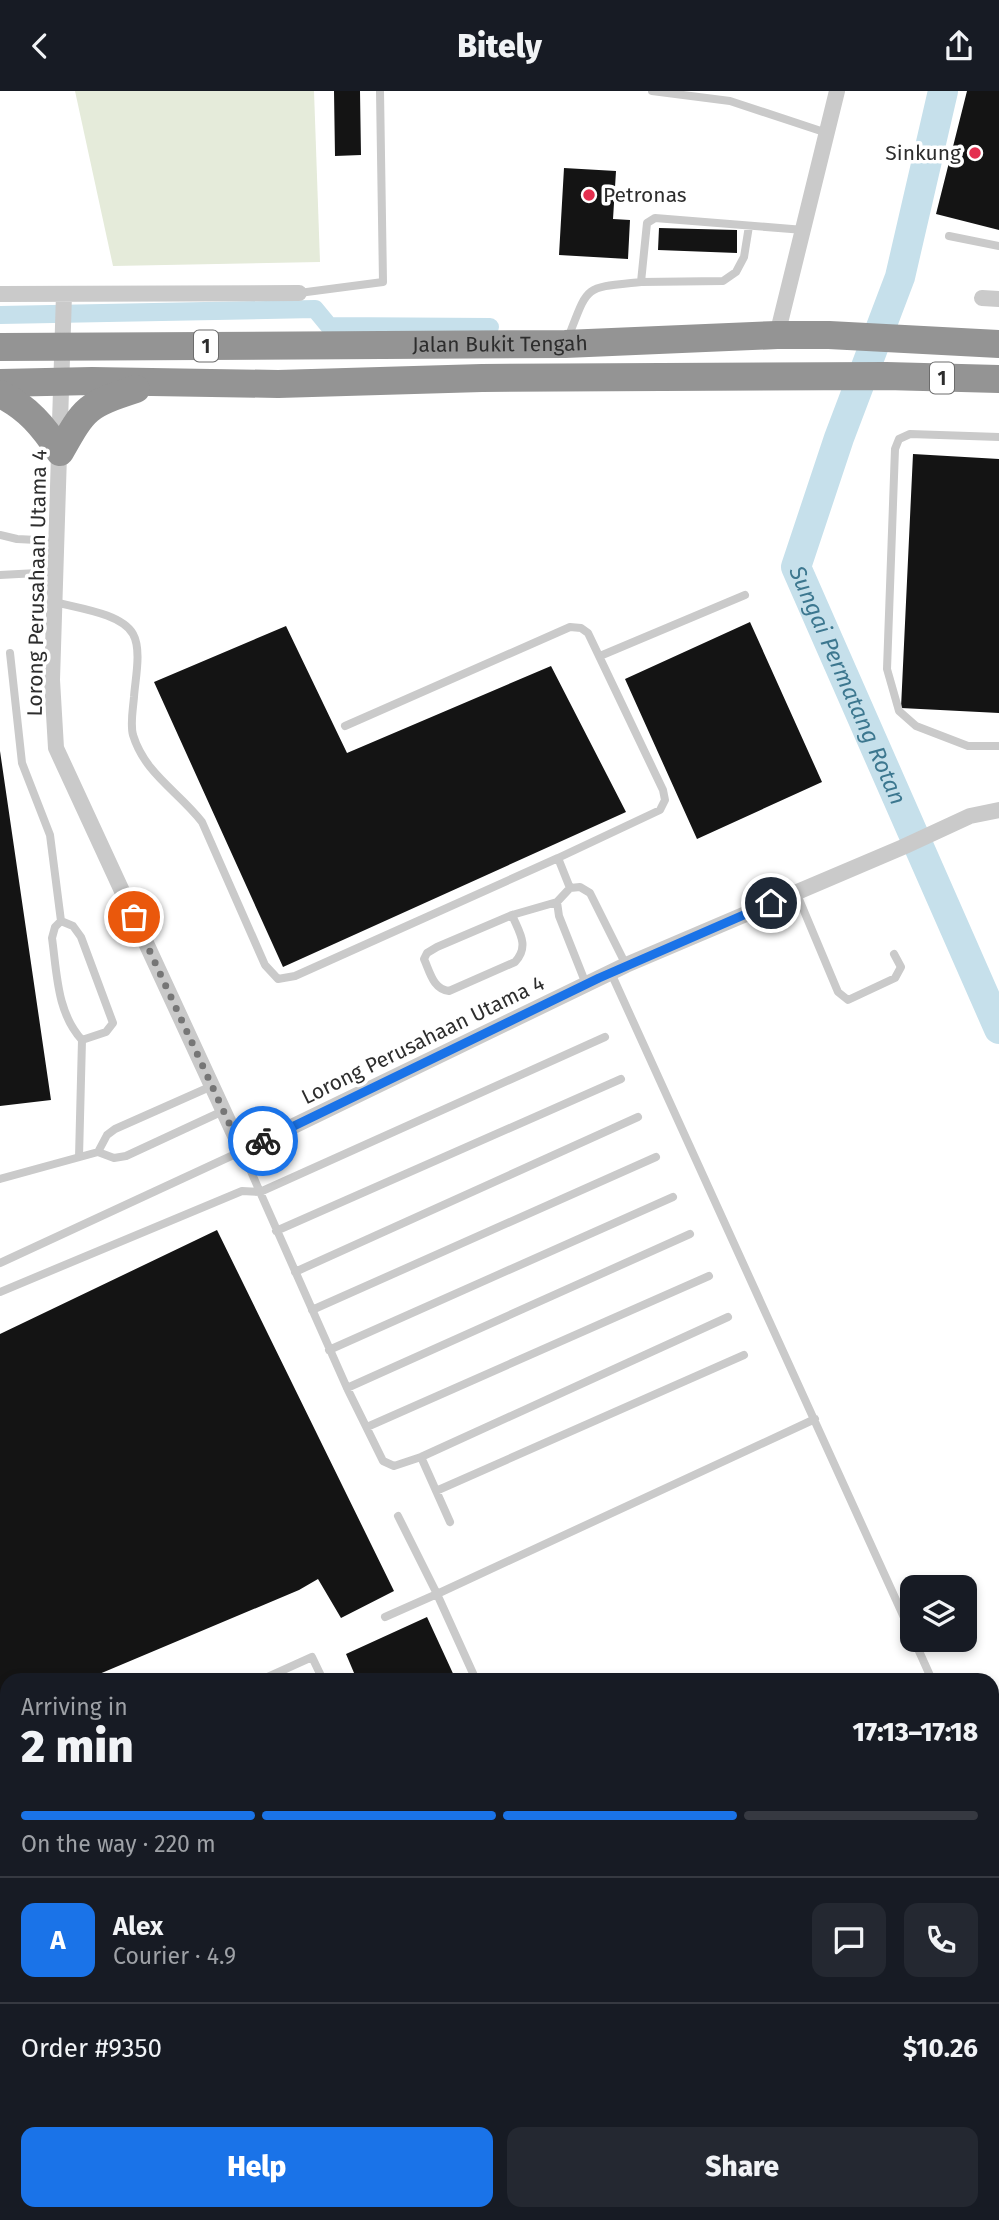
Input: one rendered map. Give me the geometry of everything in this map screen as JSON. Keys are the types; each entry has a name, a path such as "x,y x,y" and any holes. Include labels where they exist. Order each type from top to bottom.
{"highway":[{"name":"Jalan Bukit Tengah","path":"0,347 64,318 565,344 830,335 999,344"},
{"name":"Jalan Bukit Tengah","path":"0,383 278,384 482,378 886,376 999,379"},
{"path":"0,394 30,413 44,426 60,452 78,419 92,405 155,382"}],"street":[{"path":"777,335 837,91"},
{"path":"0,294 64,318 299,293"},
{"path":"982,298 999,299"},
{"name":"Lorong Perusahaan Utama 4","path":"64,318 52,680 57,748 242,1151 605,975 970,816 999,810"}],"lane":[{"path":"299,293 383,282 380,91"},
{"path":"652,91 730,101 827,133"},
{"path":"641,282 645,238 651,219 804,230"},
{"path":"565,344 588,292 598,286 641,282 723,281 736,272 740,265 750,226"},
{"path":"949,236 999,246"},
{"path":"999,437 911,434 899,439 895,449 887,669 899,711 916,726 968,746 999,746"},
{"path":"0,535 17,539 57,541"},
{"path":"0,575 56,572"},
{"path":"600,656 745,595"},
{"path":"55,602 102,614 125,624 134,635 136,651 132,731 143,759 164,783 189,805 202,822 265,965 278,979 295,976 558,858 660,810 665,800 663,790 589,633 581,628 570,627 345,726"},
{"path":"10,653 22,763 50,835 61,921"},
{"path":"558,858 570,888"},
{"path":"512,915 524,945 521,956 515,962 449,991 435,985 424,959 427,953 512,915 557,902 570,888 580,887 590,893 605,975"},
{"path":"796,892 838,992 848,1000 895,978 901,967 894,954"},
{"path":"557,902 559,916 605,975 815,1419 900,1608"},
{"path":"61,921 73,926 81,937 113,1023 106,1032 82,1039"},
{"path":"61,921 55,927 52,938 64,1014 82,1039 79,1157"},
{"path":"0,1292 242,1191 260,1192 605,1037"},
{"path":"276,1231 621,1079"},
{"path":"98,1152 107,1135 115,1129 212,1086"},
{"path":"0,1179 98,1152 114,1158 126,1156 223,1111"},
{"path":"295,1272 638,1117"},
{"path":"0,1263 242,1151 347,1388 383,1461 394,1466 421,1457 728,1317"},
{"path":"312,1310 656,1157"},
{"path":"329,1350 673,1197"},
{"path":"347,1388 690,1234"},
{"path":"366,1427 709,1276"},
{"path":"436,1491 744,1355"},
{"path":"385,1617 815,1419"},
{"path":"421,1457 450,1522"},
{"path":"398,1515 473,1673"},
{"path":"920,1652 929,1673"},
{"path":"277,1673 312,1657 320,1673"}],"green space":[{"path":"75,91 314,91 320,262 113,266"}],"building":[{"path":"334,91 360,91 361,155 335,156"},
{"name":"Sinkung","path":"967,91 999,91 999,230 936,214"},
{"name":"Petronas","path":"564,168 616,171 613,219 630,220 628,259 559,255"},
{"path":"659,228 737,230 737,253 658,250"},
{"path":"913,454 999,459 999,713 901,708"},
{"path":"750,622 822,782 697,839 625,679"},
{"path":"286,626 347,753 551,666 626,812 283,967 154,682"},
{"path":"0,751 51,1100 0,1106"},
{"path":"217,1230 394,1591 341,1618 318,1579 299,1590 102,1673 0,1673 0,1334"},
{"path":"427,1617 453,1673 354,1673 346,1654"}],"waterway":[{"name":"Sungai Permatang Rotan","path":"943,91 900,277 839,438 796,567 999,1029"},
{"path":"0,315 315,309 329,326 490,327"}],"way so far":[{"path":"134,917 242,1151 263,1141"}],"place":[{"name":"Sinkung","path":"975,153"},
{"name":"Petronas","path":"589,195"}],"route":[{"path":"263,1141 626,965 771,903"}]}
